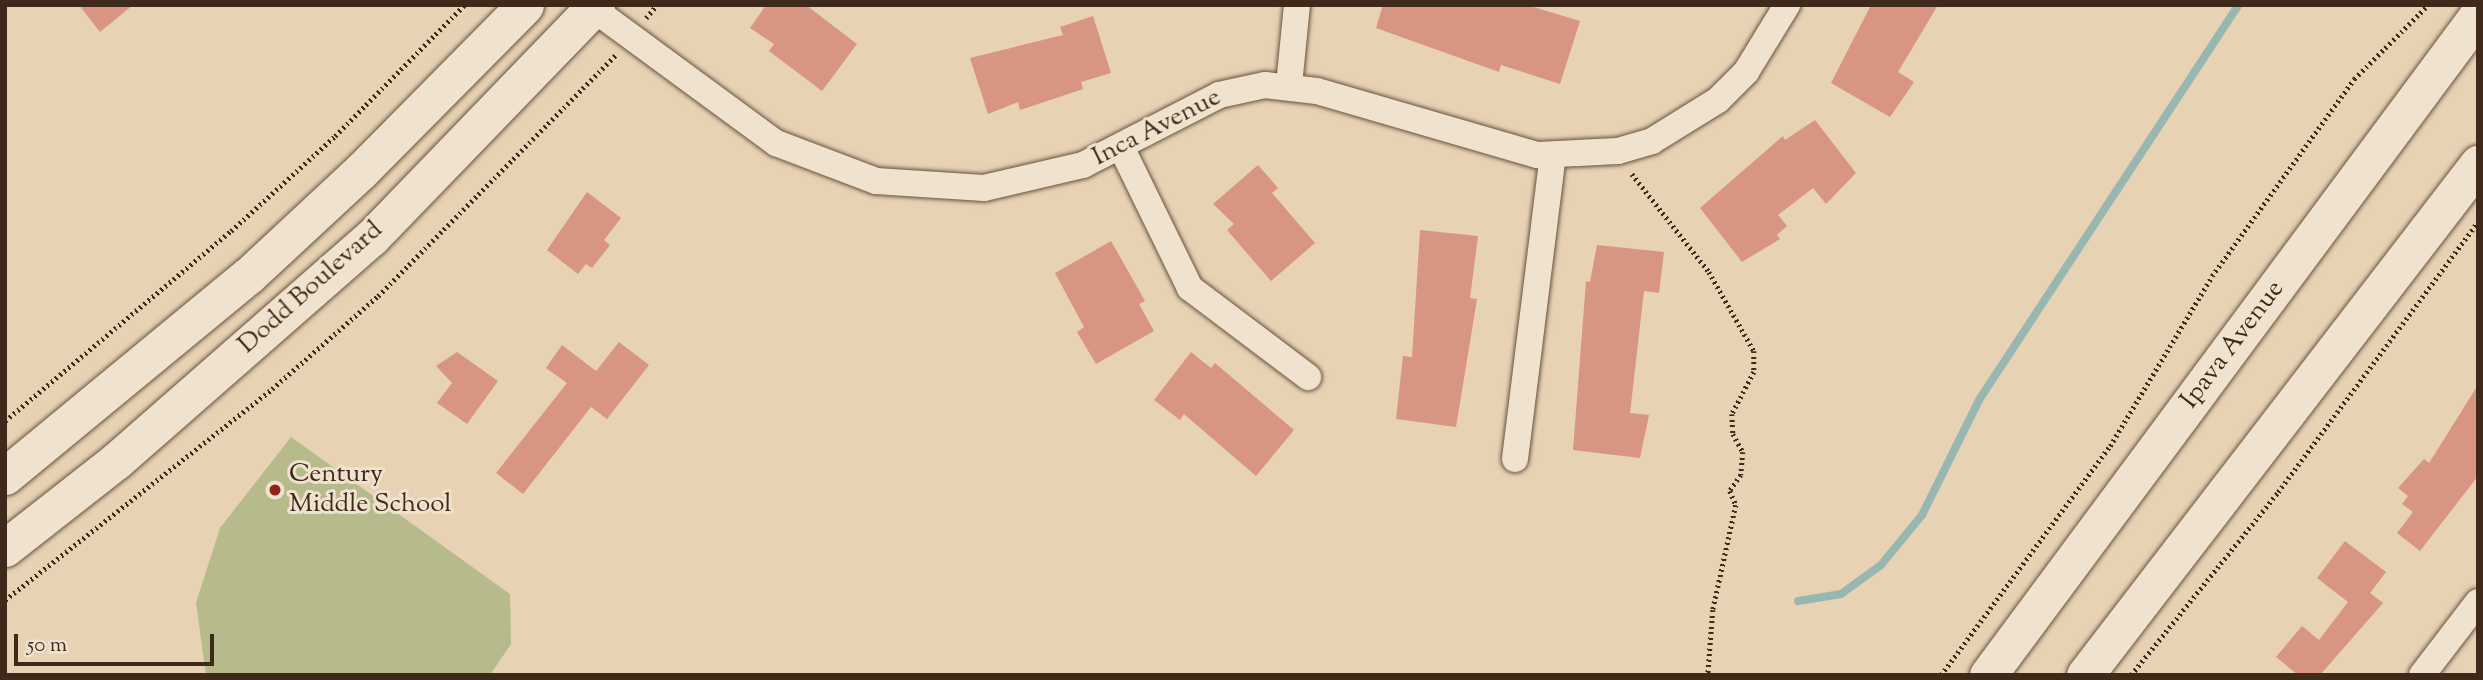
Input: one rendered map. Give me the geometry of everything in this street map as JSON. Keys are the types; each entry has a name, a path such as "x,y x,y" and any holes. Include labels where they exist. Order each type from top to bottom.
{"main road":[{"name":"Dodd Boulevard","path":"5,477 248,276 361,171 525,5"},
{"name":"Dodd Boulevard","path":"5,548 116,461 371,238 592,7"},
{"name":"Ipava Avenue","path":"1988,675 2478,15"},
{"path":"2085,675 2478,164"}],"street":[{"path":"1289,85 1297,5"},
{"name":"Inca Avenue","path":"592,7 776,143 876,181 984,188 1034,180 1121,147 1219,95 1242,87 1289,85 1500,147 1553,155 1626,148 1652,141 1718,100 1746,72 1787,5"},
{"path":"1121,147 1190,288 1308,377"},
{"path":"1515,459 1553,155"},
{"path":"2422,675 2478,602"}],"path":[{"path":"5,421 231,231 464,5"},
{"path":"5,600 272,389 379,296 488,189 657,5"},
{"path":"1941,675 2110,446 2160,371 2212,276 2354,79 2428,5"},
{"path":"1626,148 1634,180 1709,272 1754,351 1754,373 1732,414 1733,434 1743,452 1741,475 1730,491 1736,505 1713,610 1708,675"},
{"path":"2131,675 2278,492 2478,222"}],"green space":[{"path":"291,437 510,594 511,644 490,675 206,675 196,603 220,528"}],"building":[{"path":"79,5 133,5 100,32"},
{"path":"766,5 806,5 857,44 822,91 769,51 774,44 750,28"},
{"path":"1383,5 1527,5 1580,21 1560,84 1501,65 1499,72 1376,28"},
{"path":"1871,5 1938,5 1898,72 1914,82 1890,117 1831,83"},
{"path":"1093,16 1111,73 1081,82 1083,89 1020,110 1018,102 988,114 970,58 1063,35 1060,27"},
{"path":"1815,120 1856,173 1826,204 1813,188 1778,215 1787,226 1777,235 1780,239 1742,262 1700,208 1783,136 1785,140"},
{"path":"1258,165 1278,188 1272,193 1315,243 1271,281 1227,230 1234,224 1213,204"},
{"path":"587,192 621,218 604,240 610,245 592,268 586,264 578,274 547,250"},
{"path":"1420,230 1478,236 1470,298 1477,299 1456,427 1396,419 1403,356 1412,357"},
{"path":"1111,241 1145,301 1139,304 1154,331 1096,364 1077,332 1084,327 1055,273"},
{"path":"1597,245 1664,252 1659,293 1644,291 1630,413 1649,415 1640,458 1573,450 1586,281 1590,282"},
{"path":"619,342 649,365 607,419 591,407 523,494 496,473 567,383 546,368 562,345 596,371"},
{"path":"457,352 498,381 467,424 437,403 452,383 436,366"},
{"path":"1191,352 1211,368 1215,363 1294,430 1256,476 1184,414 1180,420 1154,400"},
{"path":"2478,385 2478,476 2420,551 2397,533 2413,512 2402,504 2408,496 2398,488 2424,459 2429,463"},
{"path":"2345,541 2386,572 2370,593 2383,603 2320,675 2298,675 2276,657 2302,626 2319,640 2348,602 2317,578"}],"waterway":[{"path":"1798,601 1841,594 1881,565 1922,515 1979,400 2238,5"}],"place":[{"name":"Century Middle School","path":"275,490"}]}
